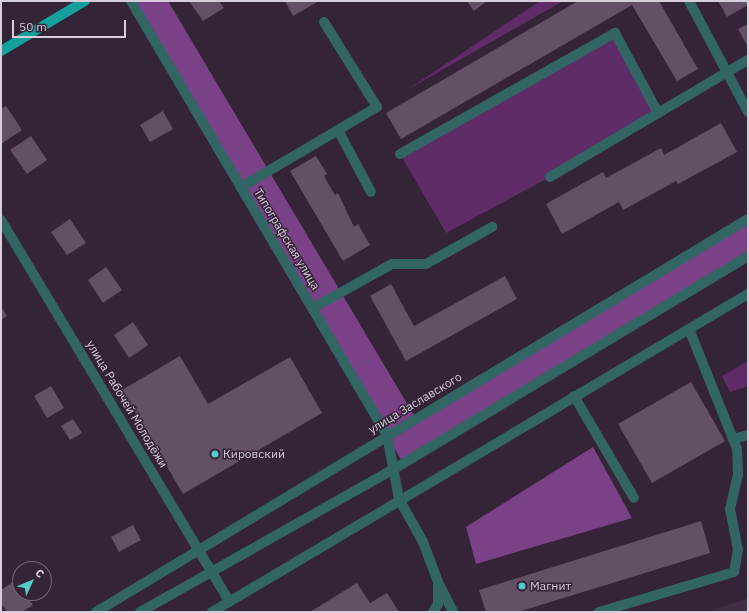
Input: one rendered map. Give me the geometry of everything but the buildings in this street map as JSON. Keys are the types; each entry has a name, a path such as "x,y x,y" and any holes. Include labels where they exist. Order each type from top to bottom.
{"main road":[{"path":"1,51 84,1"}],"street":[{"name":"Типографская улица","path":"130,1 387,435 399,499"},
{"path":"689,1 748,112"},
{"path":"241,187 377,107 324,22"},
{"path":"400,154 615,33 658,113"},
{"path":"550,177 748,60"},
{"path":"338,130 371,192"},
{"name":"улица Заславского","path":"96,612 200,552 387,435 748,219"},
{"name":"улица Рабочей Молодёжи","path":"1,220 230,602"},
{"path":"313,308 392,264 426,264 492,227"},
{"path":"140,612 394,469 748,256"},
{"path":"212,612 399,499 748,294"},
{"path":"599,612 734,572 738,550 730,509 738,474 737,449 689,329"},
{"path":"574,396 634,498"},
{"path":"733,439 748,435"},
{"path":"399,499 423,542 438,582 453,612"},
{"path":"433,612 438,604 438,582"}],"shaded area":[{"path":"140,1 168,1 415,417 748,219 748,256 403,463 133,5"},
{"path":"540,1 563,1 407,90"},
{"path":"615,33 658,113 550,177 446,233 400,154"},
{"path":"748,361 748,386 730,392 722,376"},
{"path":"593,447 632,518 476,564 466,527"},
{"path":"748,598 748,612 707,612"}],"place":[{"name":"Кировский","path":"215,454"},
{"name":"Магнит","path":"522,586"}]}
